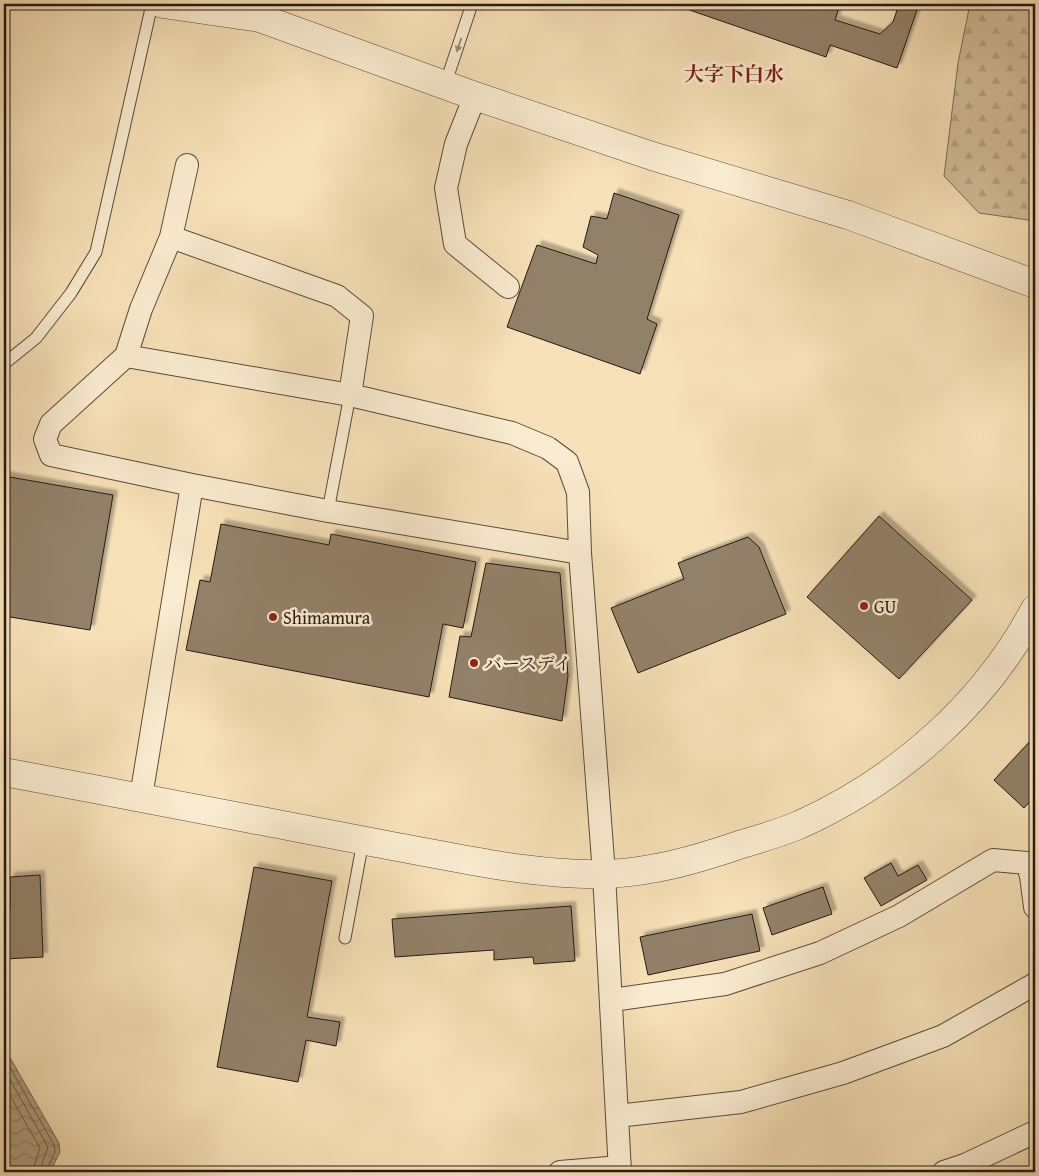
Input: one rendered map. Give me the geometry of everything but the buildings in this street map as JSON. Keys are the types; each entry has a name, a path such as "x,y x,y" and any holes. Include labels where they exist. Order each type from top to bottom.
{"street":[{"path":"163,4 260,18 445,86 652,156 848,215 1035,284"},
{"path":"475,96 456,144 446,188 455,244 508,287"},
{"path":"187,165 171,237 141,309 126,356 51,424 45,439 51,455 192,486 580,553"},
{"path":"171,237 337,296 362,316 350,396"},
{"path":"126,356 350,396 512,433 548,448 567,462 578,492 580,553 612,1000 620,1170 560,1172"},
{"path":"141,797 192,486"},
{"path":"4,772 364,841 544,872 604,874 657,870 708,856 798,825 870,786 935,738 985,684 1035,609"},
{"path":"612,1000 725,984 820,953 899,916 993,860 1027,863 1031,876 1035,907"},
{"path":"617,1116 741,1102 843,1073 943,1036 1035,984"},
{"path":"944,1172 965,1165 1035,1132"}],"lane":[{"path":"4,364 36,338 71,293 96,252 152,4"},
{"path":"445,86 472,4"},
{"path":"328,511 350,396"},
{"path":"345,938 364,841"}],"green space":[{"path":"970,4 1035,4 1035,221 979,213 944,176 958,63"}],"water":[{"path":"4,1047 59,1143 60,1152 50,1172 4,1172"}],"place":[{"name":"GU","path":"864,606"},
{"name":"Shimamura","path":"273,617"},
{"name":"バースデイ","path":"474,663"}],"district":[{"name":"大字下白水","path":"734,73"}]}
